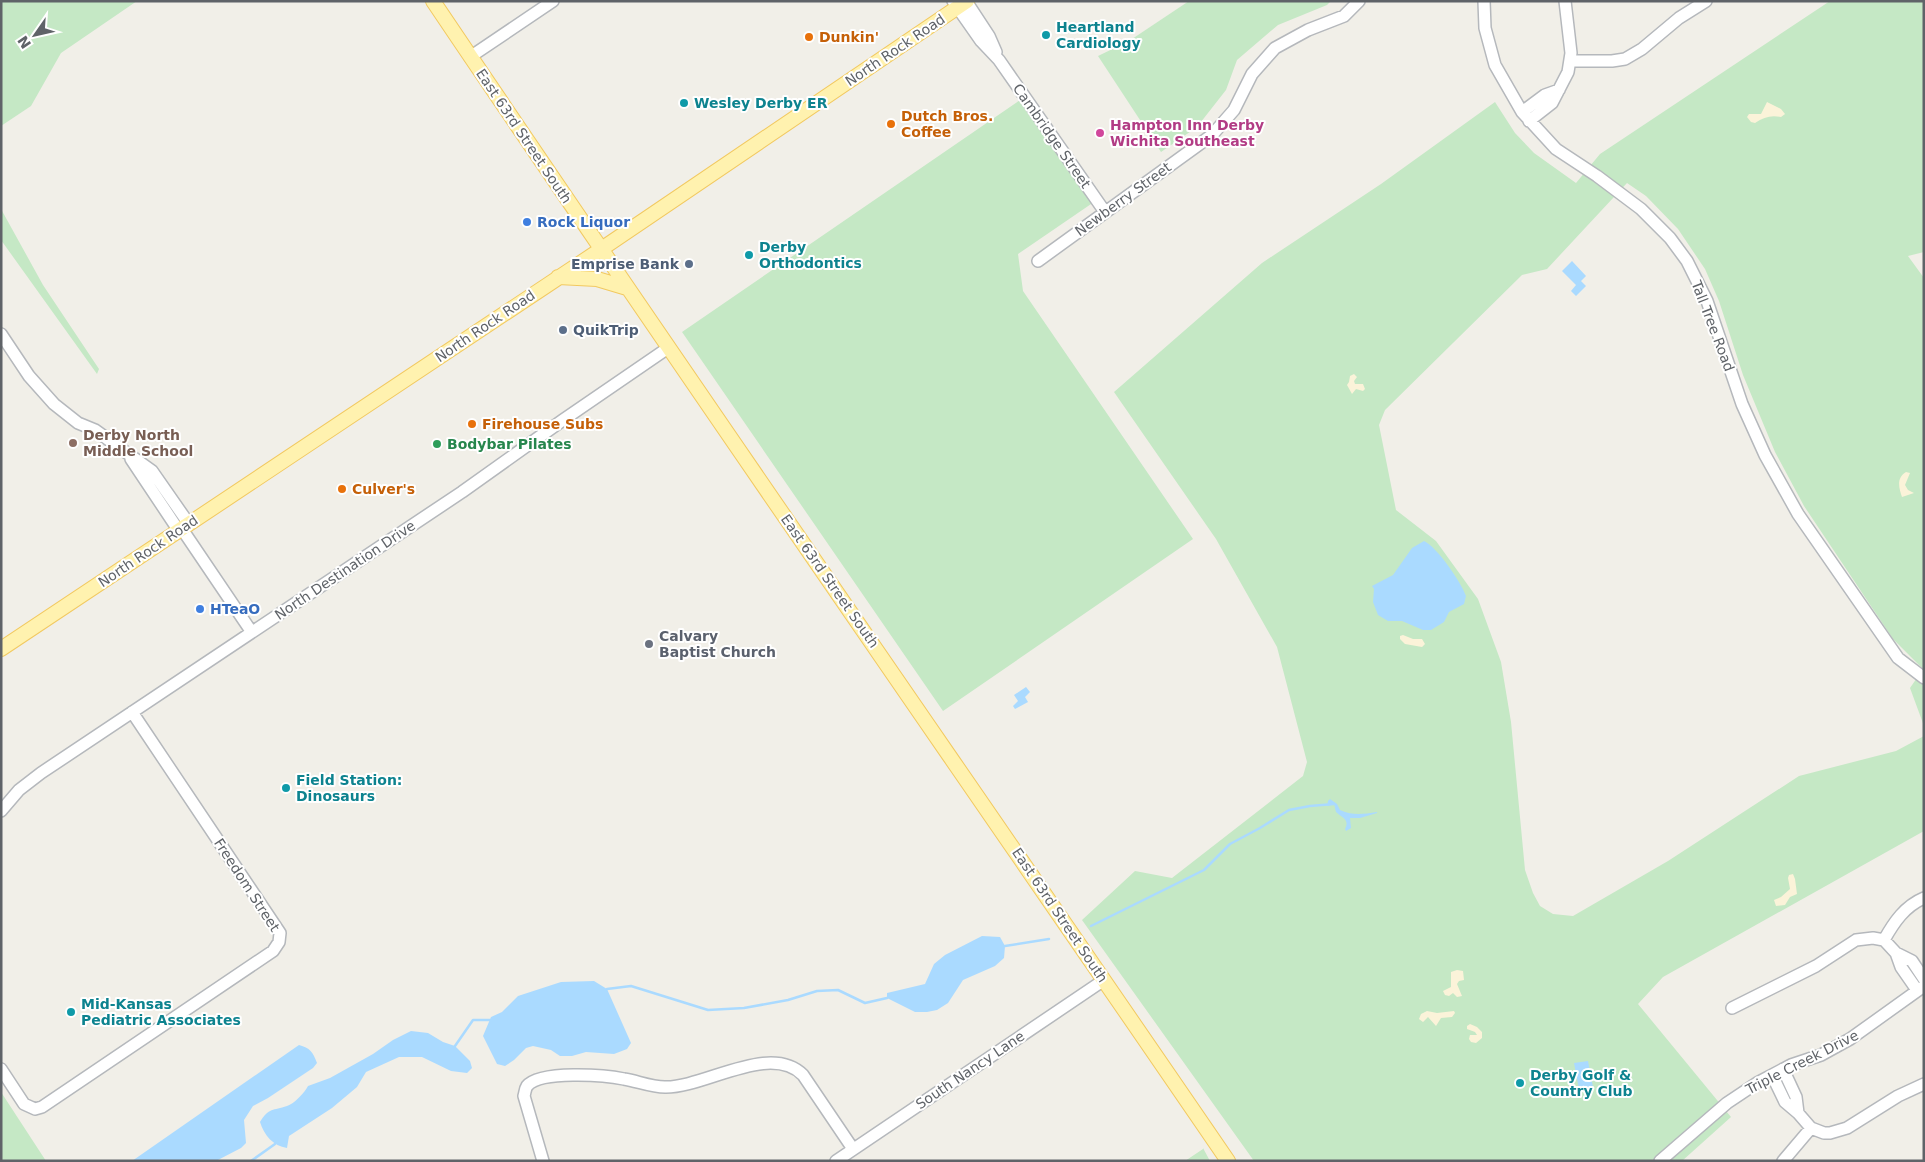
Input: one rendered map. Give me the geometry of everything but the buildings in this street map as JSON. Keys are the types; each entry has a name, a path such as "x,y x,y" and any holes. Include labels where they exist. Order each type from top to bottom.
{"main road":[{"name":"East 63rd Street South","path":"433,1 626,288 1228,1161"},
{"name":"North Rock Road","path":"1,649 600,250 962,3"},
{"path":"558,278 597,279 626,288"}],"street":[{"path":"470,57 553,1"},
{"name":"Newberry Street","path":"1038,260 1212,135 1234,110 1252,74 1275,48 1308,30 1344,16 1359,1"},
{"name":"Tall Tree Road","path":"1484,1 1484,28 1495,65 1525,117 1556,149 1598,176 1641,209 1670,238 1687,261 1706,300 1742,404 1765,455 1798,514 1898,658 1924,678"},
{"path":"1525,117 1545,94 1558,90 1568,72 1571,53 1565,1"},
{"path":"1570,61 1612,62 1625,59 1642,49 1679,18 1706,1"},
{"name":"Cambridge Street","path":"962,3 981,41 999,60 1105,212"},
{"path":"1,334 29,376 54,404 65,414 95,430 126,452 183,528 251,631"},
{"name":"North Destination Drive","path":"1,812 26,784 251,631 462,492 668,348"},
{"name":"Freedom Street","path":"1,1069 24,1104 35,1109 42,1106 273,952 279,942 280,933 132,712"},
{"path":"1884,940 1903,912 1924,898"},
{"path":"1732,1008 1816,966 1856,940 1873,938 1884,940 1896,953 1912,961 1924,979"},
{"path":"1896,953 1901,967 1920,988"},
{"name":"South Nancy Lane","path":"836,1161 1104,980"},
{"name":"Triple Creek Drive","path":"1660,1161 1727,1103 1782,1069 1821,1055 1850,1039 1920,988"},
{"path":"543,1161 524,1096 528,1086 538,1079 583,1075 610,1077 655,1086 674,1087 760,1064 791,1066 803,1075 853,1149"},
{"path":"1782,1069 1796,1097 1798,1113"},
{"path":"1772,1075 1785,1102 1811,1128 1824,1133 1840,1131 1906,1092 1924,1084"},
{"path":"1783,1161 1811,1128"}],"green space":[{"path":"1,1 137,1 61,53 31,106 1,126"},
{"path":"1189,1 1331,1 1327,5 1278,25 1237,60 1226,90 1197,127 1161,152 1098,56 1129,41"},
{"path":"1830,1 1924,1 1924,252 1908,256 1924,278 1924,726 1910,688 1923,669 1893,639 1804,506 1775,452 1743,375 1719,301 1705,269 1678,229 1646,196 1627,183 1547,269 1522,275 1385,410 1379,425 1396,510 1436,541 1478,599 1501,662 1511,722 1525,870 1540,906 1553,914 1573,916 1668,861 1799,776 1896,751 1924,736 1924,831 1663,977 1638,1004 1731,1117 1682,1161 1254,1161 1082,920 1135,871 1172,878 1303,776 1307,762 1277,647 1216,539 1114,392 1262,263 1381,184 1495,102 1515,133 1534,153 1576,183 1600,154"},
{"path":"1023,98 1094,202 1018,254 1023,291 1193,539 943,711 682,332"},
{"path":"1,209 43,285 99,369 97,374 1,240"},
{"path":"1,1092 46,1161 1,1161"},
{"path":"1203,1149 1210,1161 1185,1161"}],"sand":[{"path":"1767,102 1781,109 1785,114 1781,117 1771,116 1755,123 1751,122 1747,117 1749,114 1761,114"},
{"path":"1354,374 1357,377 1354,381 1355,384 1363,384 1365,389 1363,391 1356,389 1352,394 1347,385 1350,376"},
{"path":"1906,472 1910,473 1905,485 1908,490 1914,493 1902,497 1899,487 1900,480"},
{"path":"1403,635 1413,639 1422,639 1425,644 1422,647 1405,644 1400,639 1400,636"},
{"path":"1793,874 1797,894 1790,897 1785,905 1776,906 1774,900 1790,889 1788,878 1789,875"},
{"path":"1463,971 1464,980 1459,981 1457,984 1462,996 1457,997 1453,993 1449,996 1445,995 1443,991 1451,987 1451,972"},
{"path":"1427,1011 1437,1013 1454,1011 1455,1013 1452,1017 1441,1018 1436,1026 1428,1017 1423,1022 1419,1019 1421,1014"},
{"path":"1470,1024 1482,1032 1482,1038 1476,1043 1471,1042 1469,1039 1470,1035 1477,1035 1475,1032 1467,1029 1467,1026"}],"water":[{"path":"1572,261 1586,276 1581,281 1586,286 1576,296 1571,291 1576,285 1562,271"},
{"path":"1424,541 1435,550 1448,566 1466,596 1464,604 1449,612 1444,622 1431,630 1423,630 1402,621 1388,621 1378,615 1373,602 1374,589 1372,586 1393,575 1412,548"},
{"path":"1026,687 1030,692 1025,697 1028,702 1015,709 1013,706 1018,701 1014,695"},
{"path":"1330,799 1337,804 1340,810 1345,812 1359,814 1377,813 1360,818 1350,818 1351,828 1346,831 1347,823 1336,812 1334,804 1327,806"},
{"path":"982,936 1000,937 1005,946 1004,958 995,966 963,980 948,1003 937,1010 915,1012 887,998 887,993 925,984 934,964 945,955"},
{"path":"594,981 607,989 631,1043 627,1049 614,1054 586,1052 572,1056 560,1056 551,1050 533,1046 526,1048 505,1066 497,1064 483,1036 491,1017 502,1012 518,996 561,982"},
{"path":"411,1031 428,1033 443,1042 455,1046 470,1061 472,1068 467,1073 451,1071 422,1057 399,1057 366,1072 357,1087 332,1108 289,1136 287,1148 277,1145 264,1131 260,1122 269,1112 290,1105 299,1098 308,1086 330,1078"},
{"path":"299,1045 311,1051 317,1063 313,1068 253,1106 244,1120 246,1143 241,1148 216,1161 132,1161"},
{"path":"1588,1061 1593,1087 1579,1089 1574,1063"}],"waterway":[{"path":"1091,926 1204,870 1230,844 1289,810 1334,804"},
{"path":"1005,946 1049,939"},
{"path":"607,989 631,986 708,1010 744,1008 788,1000 817,991 838,990 865,1003 887,998"},
{"path":"455,1046 473,1020 490,1020"},
{"path":"251,1161 275,1144"}],"place":[{"name":"Heartland Cardiology","path":"1046,35"},
{"name":"Dunkin'","path":"809,37"},
{"name":"Wesley Derby ER","path":"684,103"},
{"name":"Dutch Bros. Coffee","path":"891,124"},
{"name":"Hampton Inn Derby Wichita Southeast","path":"1100,133"},
{"name":"Rock Liquor","path":"527,222"},
{"name":"Derby Orthodontics","path":"749,255"},
{"name":"Emprise Bank","path":"689,264"},
{"name":"QuikTrip","path":"563,330"},
{"name":"Firehouse Subs","path":"472,424"},
{"name":"Derby North Middle School","path":"73,443"},
{"name":"Bodybar Pilates","path":"437,444"},
{"name":"Culver's","path":"342,489"},
{"name":"HTeaO","path":"200,609"},
{"name":"Calvary Baptist Church","path":"649,644"},
{"name":"Field Station: Dinosaurs","path":"286,788"},
{"name":"Mid-Kansas Pediatric Associates","path":"71,1012"},
{"name":"Derby Golf & Country Club","path":"1520,1083"}]}
